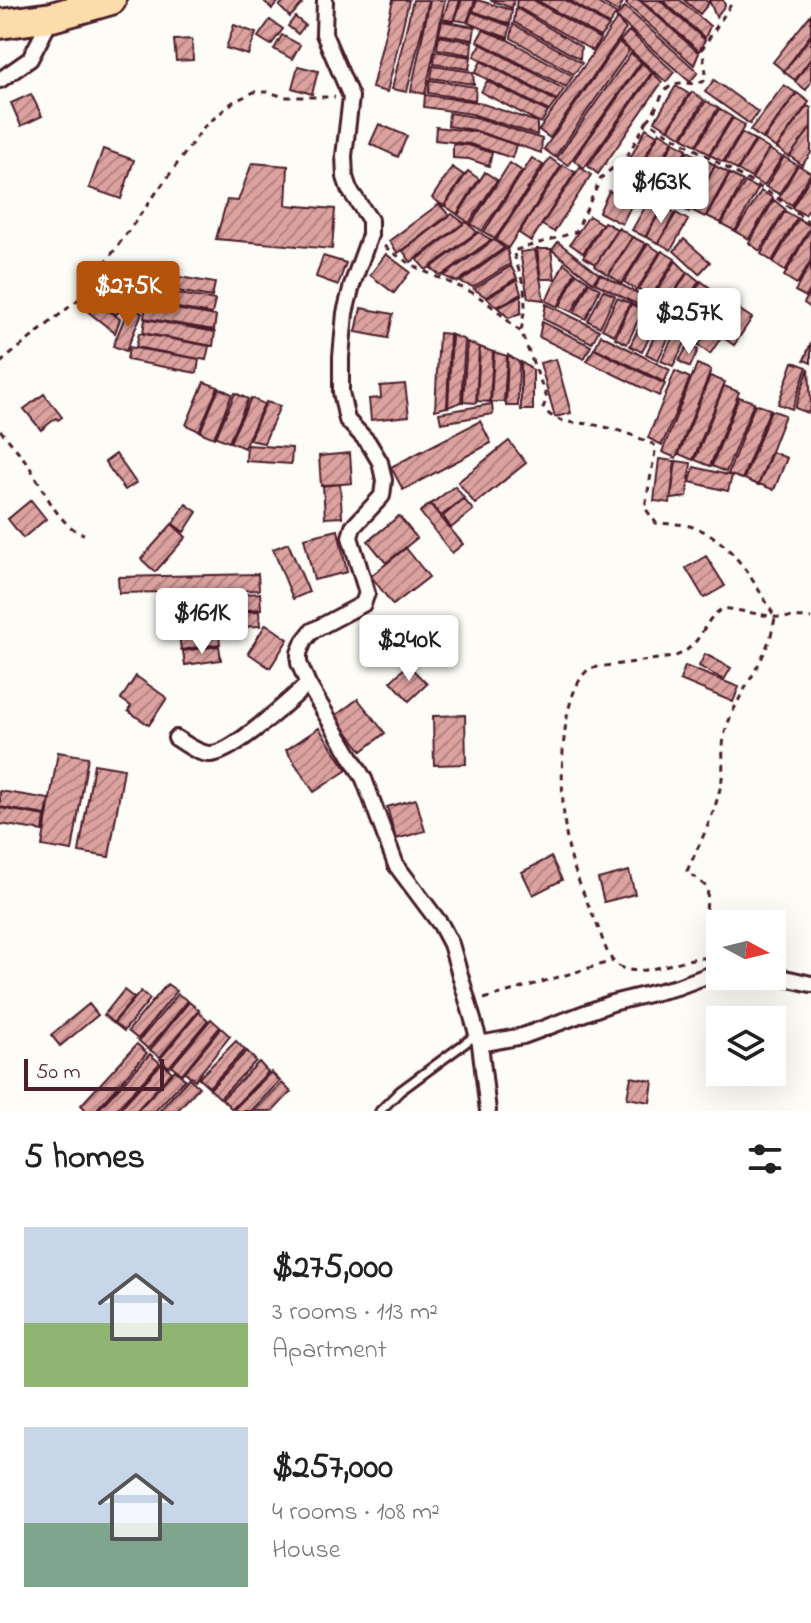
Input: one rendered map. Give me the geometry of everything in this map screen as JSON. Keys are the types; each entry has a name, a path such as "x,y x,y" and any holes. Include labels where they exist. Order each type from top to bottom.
{"highway":[{"path":"0,24 52,17 111,0"}],"street":[{"path":"325,0 324,34 351,97 344,156 345,177 349,189 370,220 370,235 345,313 341,392 347,420 368,442 380,462 384,480 382,496 353,527 350,537 367,593 363,604 312,631 299,653 299,663 308,684 364,779 396,865 441,925 451,944 479,1039 488,1111"},
{"path":"0,80 30,59 52,17"},
{"path":"176,738 210,754 229,750 308,684"},
{"path":"479,1039 523,1036 612,1003 677,987 706,976"},
{"path":"786,978 811,984"}],"lane":[{"path":"380,1111 400,1091 479,1039"}],"path":[{"path":"521,332 524,287 513,251 576,232 601,178 627,156 647,121 655,114 668,87 677,82 696,85 704,81 706,72 702,49 734,0"},
{"path":"0,363 79,299 204,127 233,102 254,92 269,92 284,97 351,97"},
{"path":"647,121 773,195 811,224"},
{"path":"370,235 410,266 468,290 521,332 547,398 543,408 549,415 573,425 588,424 647,440 656,446 645,508 656,523 689,526 717,540 732,553 775,617 773,631 755,676 740,695 726,728 721,748 722,782 712,814 687,871 708,888 706,910"},
{"path":"0,430 74,532 84,534"},
{"path":"706,958 633,972 613,961 584,894 567,843 562,770 574,689 583,673 590,668 684,654 698,641 717,612 724,608 775,617 811,618"},
{"path":"468,1004 613,961"}],"building":[{"path":"263,0 280,0 272,9"},
{"path":"285,0 298,0 302,4 290,17 279,6"},
{"path":"393,0 409,0 387,92 372,88"},
{"path":"413,0 429,0 407,92 392,89"},
{"path":"430,0 445,0 425,94 411,91"},
{"path":"449,0 460,0 453,21 443,19"},
{"path":"462,0 475,0 467,22 455,20"},
{"path":"477,0 512,10 510,24 473,11"},
{"path":"490,0 514,0 512,8"},
{"path":"517,0 533,0 600,39 593,51 516,6"},
{"path":"537,0 565,0 609,26 600,37"},
{"path":"569,0 593,0 616,14 609,24"},
{"path":"598,0 624,0 618,12"},
{"path":"628,0 639,0 699,53 694,65 626,4"},
{"path":"641,0 659,0 705,40 699,51"},
{"path":"662,0 680,0 710,26 705,38"},
{"path":"684,0 705,0 709,3 700,14"},
{"path":"709,0 723,0 725,5 716,17"},
{"path":"625,7 698,72 690,82 616,17"},
{"path":"516,8 581,47 580,59 514,22"},
{"path":"472,12 510,26 508,38 468,23"},
{"path":"811,14 811,34 784,71 773,62"},
{"path":"295,17 305,25 298,34 288,26"},
{"path":"617,19 626,29 550,138 539,130"},
{"path":"270,20 283,29 271,45 258,37"},
{"path":"442,21 475,27 473,40 439,34"},
{"path":"513,24 582,63 574,74 511,38"},
{"path":"234,25 256,33 248,55 226,48"},
{"path":"483,30 508,40 573,76 566,87 477,41"},
{"path":"629,31 674,72 666,82 620,41"},
{"path":"282,35 300,45 292,59 274,49"},
{"path":"439,36 472,42 471,55 437,49"},
{"path":"811,36 811,58 795,80 784,72"},
{"path":"192,39 193,60 176,61 174,40"},
{"path":"619,42 629,51 555,157 544,149"},
{"path":"481,44 564,89 557,100 474,56"},
{"path":"435,51 471,57 469,69 434,64"},
{"path":"631,53 641,62 568,165 557,158"},
{"path":"811,59 811,82 806,90 795,82"},
{"path":"481,61 556,101 549,111 475,73"},
{"path":"642,63 652,72 584,168 574,160"},
{"path":"298,66 318,71 312,94 292,88"},
{"path":"433,66 473,72 474,84 431,78"},
{"path":"653,73 662,82 598,174 588,166"},
{"path":"430,80 476,87 475,100 428,93"},
{"path":"714,80 758,112 750,124 705,92"},
{"path":"487,81 548,112 541,123 481,92"},
{"path":"784,85 796,93 762,139 750,130"},
{"path":"676,86 689,94 668,129 655,121"},
{"path":"692,92 704,100 682,137 669,129"},
{"path":"797,93 809,102 776,148 764,139"},
{"path":"31,94 42,116 21,126 11,103"},
{"path":"425,95 477,102 537,122 537,135 472,114 424,107"},
{"path":"706,101 718,108 696,145 683,138"},
{"path":"807,106 811,108 811,127 789,157 777,148"},
{"path":"719,109 732,117 709,154 697,146"},
{"path":"449,113 475,117 542,139 541,153 474,130 448,126"},
{"path":"733,118 745,125 723,162 710,155"},
{"path":"379,124 407,136 398,157 370,144"},
{"path":"436,127 477,132 516,145 512,158 470,144 435,140"},
{"path":"646,128 657,135 634,176 624,170"},
{"path":"811,128 811,153 802,165 790,156"},
{"path":"660,132 673,140 649,185 635,177"},
{"path":"742,133 755,140 737,170 725,162"},
{"path":"756,141 769,149 751,178 738,170"},
{"path":"674,142 687,149 661,195 648,188"},
{"path":"453,144 492,153 489,166 469,159 453,158"},
{"path":"103,149 134,160 121,199 89,188"},
{"path":"769,149 782,157 764,186 752,179"},
{"path":"688,151 700,158 675,204 662,197"},
{"path":"784,157 797,165 779,194 766,187"},
{"path":"532,158 543,165 495,239 484,232"},
{"path":"550,158 561,166 508,248 496,240"},
{"path":"702,158 715,165 689,212 676,205"},
{"path":"252,163 288,166 286,205 335,209 332,249 216,239 227,200 238,201"},
{"path":"510,163 522,171 482,231 471,224"},
{"path":"563,165 575,172 531,241 519,233"},
{"path":"798,165 811,173 792,205 779,198"},
{"path":"715,166 729,173 705,217 691,210"},
{"path":"452,167 464,175 444,206 432,198"},
{"path":"580,167 591,175 554,232 542,225"},
{"path":"468,171 479,179 457,214 445,206"},
{"path":"485,172 497,180 469,223 458,215"},
{"path":"730,174 743,181 721,223 707,216"},
{"path":"811,176 811,206 805,215 792,208"},
{"path":"745,182 758,189 735,231 722,224"},
{"path":"609,191 633,202 622,224 599,212"},
{"path":"761,191 773,198 749,239 736,232"},
{"path":"649,200 662,207 645,237 632,230"},
{"path":"774,200 785,209 760,251 749,243"},
{"path":"439,204 449,215 398,253 389,241"},
{"path":"663,206 675,213 658,243 646,237"},
{"path":"785,211 797,218 772,261 761,254"},
{"path":"676,213 688,220 671,250 659,243"},
{"path":"452,214 464,223 411,262 403,251"},
{"path":"589,216 602,224 583,253 570,244"},
{"path":"798,219 811,226 785,271 773,263"},
{"path":"466,222 477,232 426,270 417,260"},
{"path":"604,222 617,229 596,264 583,257"},
{"path":"619,228 632,237 608,275 595,266"},
{"path":"811,228 811,260 797,284 784,276"},
{"path":"479,232 491,240 441,276 431,268"},
{"path":"633,237 646,244 622,283 609,275"},
{"path":"684,239 710,262 699,274 674,251"},
{"path":"494,240 504,248 457,282 444,276"},
{"path":"558,242 599,274 593,282 552,250"},
{"path":"648,244 660,252 637,290 624,282"},
{"path":"507,248 510,264 473,287 460,282"},
{"path":"537,249 551,249 555,279 541,279"},
{"path":"535,250 544,300 528,298 520,252"},
{"path":"662,251 675,259 651,297 639,289"},
{"path":"386,254 410,272 394,293 370,275"},
{"path":"323,256 346,263 338,285 316,277"},
{"path":"676,261 687,272 659,316 648,305"},
{"path":"117,263 129,272 103,305 91,296"},
{"path":"564,263 575,272 558,307 546,301"},
{"path":"811,263 811,288 806,297 795,291"},
{"path":"511,266 517,278 486,297 474,289"},
{"path":"144,271 215,283 212,297 142,285"},
{"path":"688,272 699,281 671,327 660,317"},
{"path":"130,273 141,282 116,315 105,306"},
{"path":"576,273 588,281 572,312 560,306"},
{"path":"600,274 647,298 642,307 595,283"},
{"path":"517,280 521,294 497,307 487,298"},
{"path":"701,281 713,290 685,334 673,326"},
{"path":"589,282 600,289 586,319 574,313"},
{"path":"144,288 215,300 212,314 142,302"},
{"path":"603,290 615,296 600,327 588,321"},
{"path":"714,291 726,299 697,344 685,336"},
{"path":"811,291 811,308 804,303"},
{"path":"521,296 521,313 509,318 498,308"},
{"path":"617,298 630,303 614,335 602,329"},
{"path":"93,299 120,319 115,333 86,310"},
{"path":"727,300 740,309 710,354 698,345"},
{"path":"146,304 216,316 214,330 144,318"},
{"path":"546,304 599,330 592,343 543,319"},
{"path":"631,304 643,310 627,344 615,338"},
{"path":"129,307 142,313 126,351 113,346"},
{"path":"361,308 393,314 388,338 356,332"},
{"path":"740,310 752,318 734,345 722,337"},
{"path":"646,312 658,320 642,352 630,346"},
{"path":"145,319 215,332 213,346 143,333"},
{"path":"542,322 591,346 584,359 539,337"},
{"path":"660,324 672,331 658,360 646,354"},
{"path":"139,333 209,346 206,360 136,347"},
{"path":"439,333 450,334 447,407 435,410"},
{"path":"675,333 686,341 673,366 661,361"},
{"path":"452,335 465,340 461,402 448,407"},
{"path":"601,335 670,370 664,382 595,348"},
{"path":"467,342 479,347 476,403 463,402"},
{"path":"811,343 811,363 804,360"},
{"path":"688,345 698,350 690,367 679,361"},
{"path":"129,347 199,359 197,373 127,360"},
{"path":"480,347 493,352 490,402 477,401"},
{"path":"594,349 665,384 659,396 587,361"},
{"path":"494,352 507,356 504,402 491,402"},
{"path":"508,355 519,362 518,406 506,406"},
{"path":"556,359 571,413 555,417 540,363"},
{"path":"521,362 533,370 533,410 521,410"},
{"path":"793,362 807,367 792,409 778,404"},
{"path":"697,364 711,370 676,458 662,452"},
{"path":"809,368 811,406 808,413 795,408"},
{"path":"675,371 690,378 662,445 648,438"},
{"path":"710,376 725,382 693,460 679,454"},
{"path":"204,382 218,387 199,431 186,425"},
{"path":"405,384 409,416 371,420 369,399 381,398 380,386"},
{"path":"724,386 739,392 710,466 695,460"},
{"path":"219,388 232,394 214,438 200,432"},
{"path":"235,393 248,399 229,442 216,437"},
{"path":"44,394 62,417 41,430 24,409"},
{"path":"739,397 754,402 726,472 712,466"},
{"path":"251,398 264,404 244,448 230,442"},
{"path":"266,402 280,406 264,443 249,440"},
{"path":"492,404 493,414 441,423 439,413"},
{"path":"755,404 770,409 742,479 728,474"},
{"path":"771,410 785,415 758,485 744,479"},
{"path":"480,421 491,443 403,490 391,467"},
{"path":"509,441 526,463 475,504 458,482"},
{"path":"247,445 292,448 291,464 246,461"},
{"path":"772,452 787,458 774,490 759,484"},
{"path":"350,453 352,483 321,486 319,456"},
{"path":"116,454 136,483 125,490 105,462"},
{"path":"659,459 675,461 670,503 654,501"},
{"path":"676,461 691,463 687,497 671,499"},
{"path":"694,467 732,476 728,491 690,482"},
{"path":"340,484 342,517 325,518 323,485"},
{"path":"455,486 464,498 441,516 431,504"},
{"path":"464,499 473,510 451,528 443,516"},
{"path":"31,500 46,519 23,538 8,519"},
{"path":"186,504 197,512 184,532 173,524"},
{"path":"430,504 463,544 452,553 420,512"},
{"path":"399,516 417,538 386,563 368,541"},
{"path":"172,524 186,537 155,572 141,559"},
{"path":"338,530 347,572 314,580 304,538"},
{"path":"288,543 309,592 293,599 273,549"},
{"path":"406,548 429,577 393,605 371,576"},
{"path":"706,556 725,586 704,598 686,568"},
{"path":"258,574 259,590 119,593 118,577"},
{"path":"260,593 261,609 220,612 219,596"},
{"path":"259,611 260,626 222,628 221,613"},
{"path":"266,624 288,639 270,668 248,653"},
{"path":"218,629 220,644 181,650 179,635"},
{"path":"219,646 221,660 185,665 183,651"},
{"path":"705,654 731,668 724,680 699,666"},
{"path":"408,665 427,684 409,701 391,681"},
{"path":"685,666 739,687 733,702 680,680"},
{"path":"136,676 167,698 149,725 128,711 131,706 121,699"},
{"path":"358,699 385,733 362,751 335,716"},
{"path":"465,715 466,764 434,765 433,716"},
{"path":"319,728 347,770 314,792 286,750"},
{"path":"58,752 88,757 72,851 42,846"},
{"path":"94,764 124,769 109,857 79,852"},
{"path":"0,791 49,799 46,815 0,807"},
{"path":"416,799 425,831 396,839 387,807"},
{"path":"0,808 45,816 43,831 0,824"},
{"path":"551,857 562,880 533,895 522,872"},
{"path":"629,871 635,894 604,902 598,879"},
{"path":"167,984 177,991 138,1039 128,1031"},
{"path":"124,990 134,998 113,1023 104,1015"},
{"path":"141,991 150,999 124,1031 114,1023"},
{"path":"178,994 188,1001 148,1049 139,1041"},
{"path":"189,1002 199,1010 160,1057 150,1050"},
{"path":"89,1004 98,1015 60,1046 51,1035"},
{"path":"199,1012 208,1020 169,1067 160,1059"},
{"path":"211,1019 220,1027 182,1074 172,1066"},
{"path":"221,1028 230,1036 195,1080 185,1072"},
{"path":"236,1041 245,1050 209,1087 199,1078"},
{"path":"137,1044 147,1053 95,1111 87,1111 81,1105"},
{"path":"247,1051 256,1061 220,1098 210,1089"},
{"path":"150,1054 160,1063 115,1111 97,1111"},
{"path":"259,1062 268,1072 232,1109 222,1099"},
{"path":"162,1063 172,1072 136,1111 118,1111"},
{"path":"175,1070 185,1079 155,1111 137,1111"},
{"path":"271,1072 280,1081 251,1111 236,1111 234,1109"},
{"path":"631,1077 653,1081 650,1102 627,1098"},
{"path":"189,1078 199,1087 177,1111 159,1111"},
{"path":"282,1083 291,1092 273,1111 254,1111"}]}
